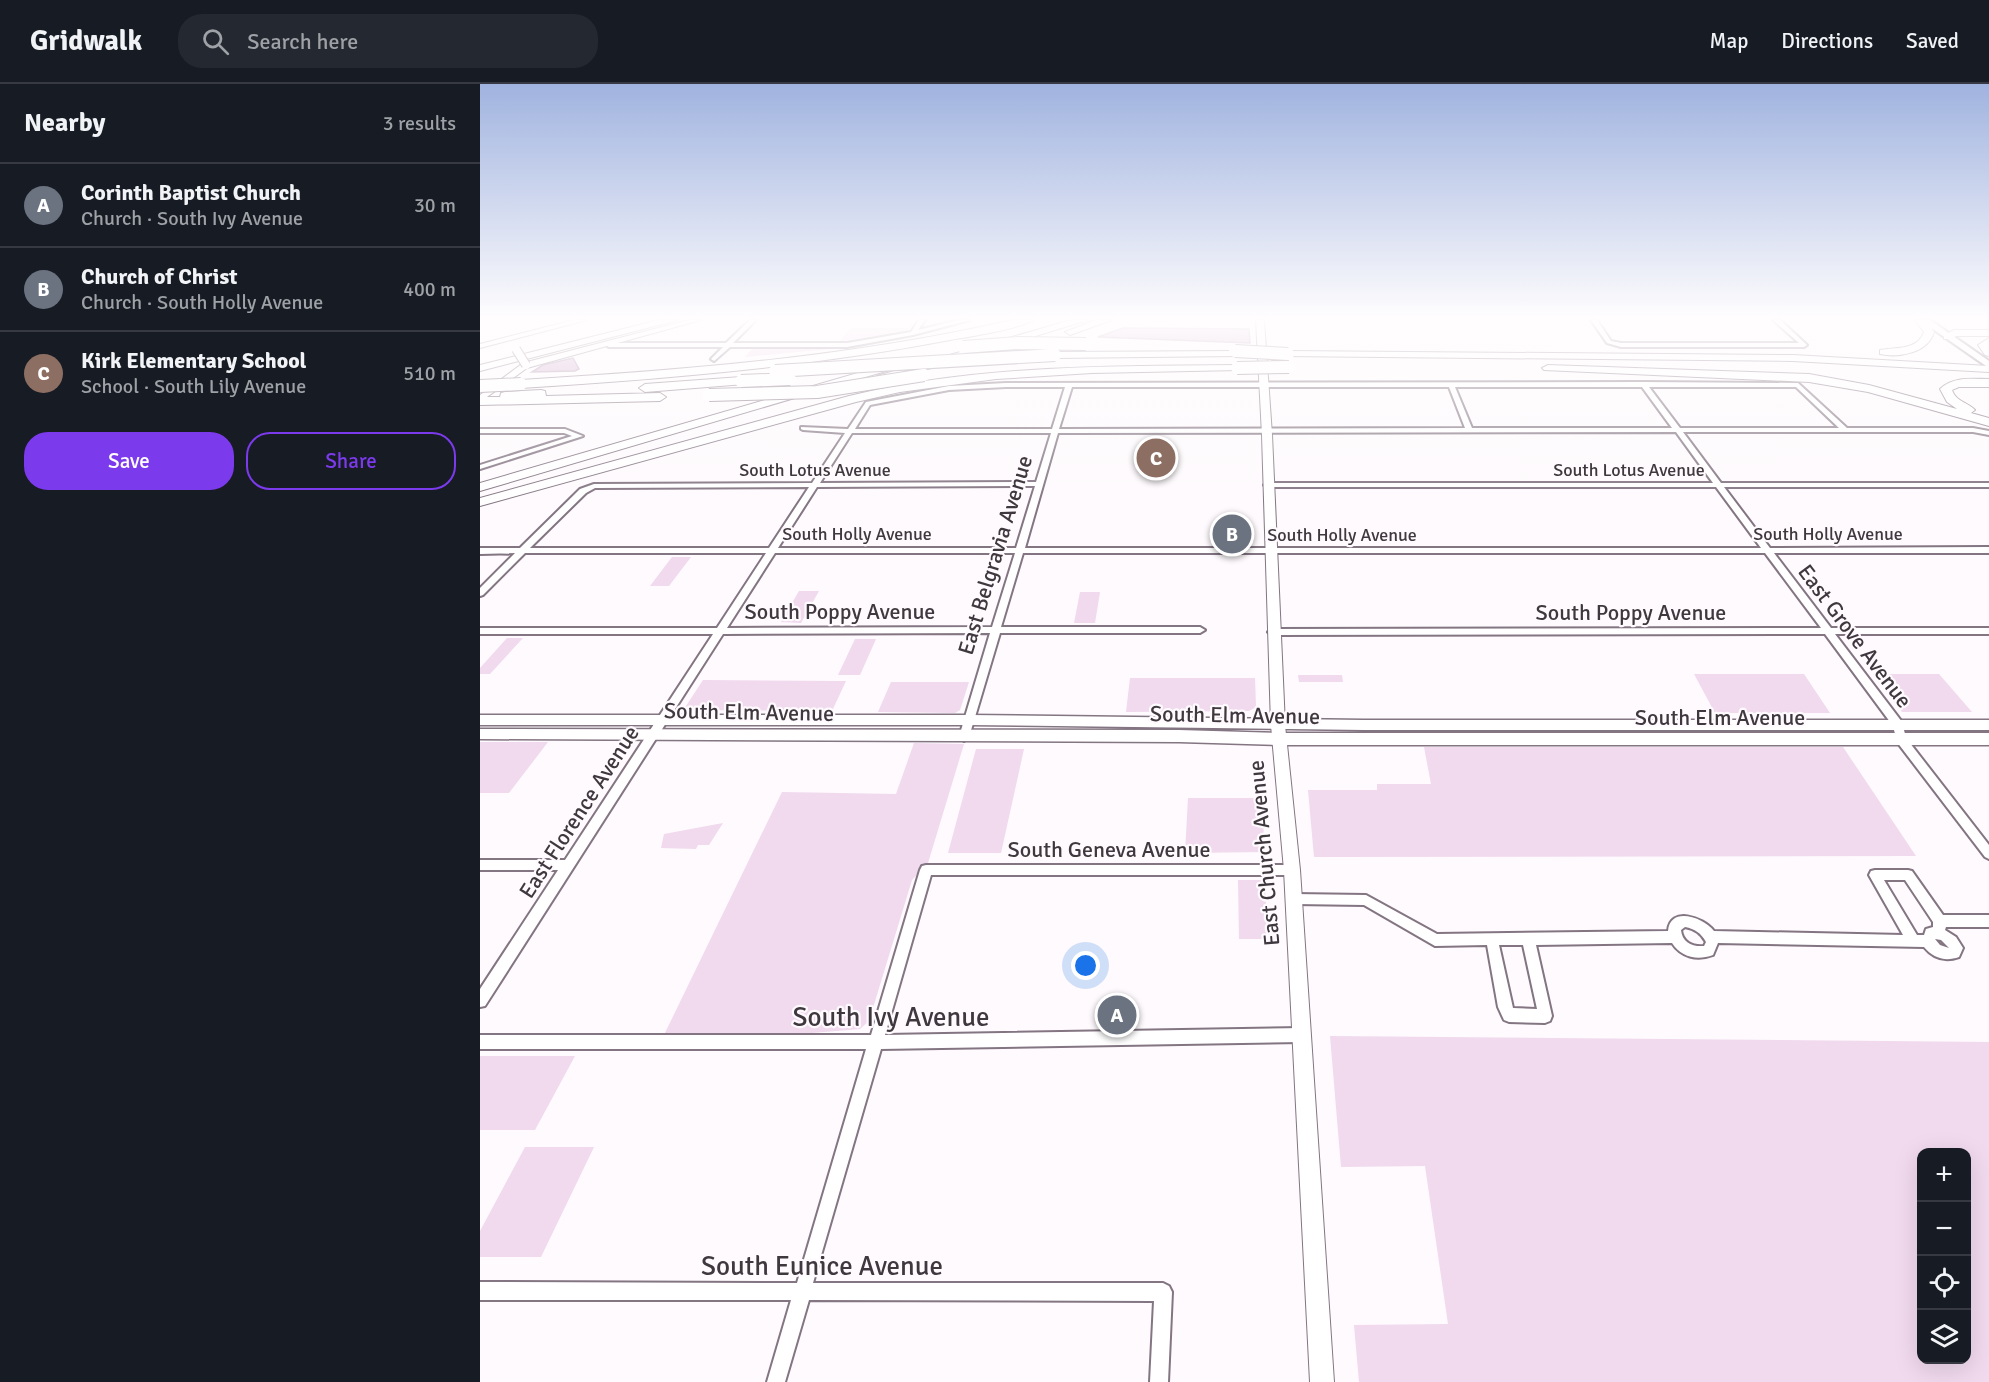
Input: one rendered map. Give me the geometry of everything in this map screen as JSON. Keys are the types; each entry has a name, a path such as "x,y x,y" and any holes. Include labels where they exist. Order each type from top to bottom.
{"highway":[{"path":"519,385 577,381"},
{"path":"480,387 600,381"},
{"path":"480,399 749,381"},
{"path":"515,476 793,381"},
{"path":"480,487 839,381"},
{"path":"480,500 880,381"},
{"path":"502,398 817,392 889,381"},
{"path":"480,500 854,399 913,385 950,381"},
{"path":"1823,381 1869,389 1988,429"},
{"path":"1966,381 1989,382"},
{"path":"1989,382 1958,384 1950,387 1946,392 1952,400 1964,408 1989,417"}],"main road":[{"name":"South Elm Avenue","path":"480,720 969,720 1278,732 1900,732 1989,725"},
{"name":"South Elm Avenue","path":"480,734 964,737 1179,736 1278,732"},
{"name":"South Elm Avenue","path":"1900,732 1989,739"}],"street":[{"path":"480,399 505,381"},
{"name":"East Church Avenue","path":"1264,381 1278,732 1294,898 1322,1382"},
{"name":"East Grove Avenue","path":"1643,384 1989,854"},
{"path":"1069,385 1798,385 1845,430"},
{"name":"East Florence Avenue","path":"480,1000 868,403 968,386 1069,385"},
{"name":"East Belgravia Avenue","path":"964,737 1069,385"},
{"path":"1451,385 1469,430"},
{"path":"803,428 815,431 1988,429"},
{"path":"480,431 565,431 579,436 480,467"},
{"name":"South Lotus Avenue","path":"522,551 583,491 591,487 1040,484"},
{"name":"South Lotus Avenue","path":"1268,485 1989,485"},
{"name":"South Holly Avenue","path":"480,551 1989,550"},
{"path":"480,593 522,551"},
{"name":"South Poppy Avenue","path":"480,631 1200,630"},
{"name":"South Poppy Avenue","path":"1273,632 1989,631"},
{"path":"480,865 566,865"},
{"name":"South Geneva Avenue","path":"876,1042 926,870 1292,870"},
{"path":"1912,939 1875,875 1908,875 1936,932"},
{"path":"1294,898 1366,900 1435,940 1675,938"},
{"path":"1685,921 1702,927 1712,942 1708,951 1696,953 1684,948 1675,938 1674,928 1680,922 1685,921"},
{"path":"1710,937 1912,939 1989,921"},
{"path":"1492,940 1505,1007 1509,1015 1545,1016 1528,940"},
{"name":"South Ivy Avenue","path":"480,1041 876,1042 1302,1035"},
{"path":"776,1382 876,1042"},
{"name":"South Eunice Avenue","path":"480,1291 1163,1292 1159,1382"}],"shaded area":[{"path":"672,557 691,557 669,586 650,586"},
{"path":"799,591 819,591 801,623 781,622"},
{"path":"1080,592 1100,592 1095,623 1074,623"},
{"path":"507,638 523,638 490,674 480,674 480,668"},
{"path":"855,639 876,639 860,675 838,675"},
{"path":"1694,674 1804,674 1830,713 1715,713"},
{"path":"1873,674 1939,674 1972,712 1902,712"},
{"path":"1298,675 1342,675 1343,682 1299,682"},
{"path":"1130,678 1255,678 1256,707 1249,711 1126,712"},
{"path":"703,680 846,681 832,711 688,710 686,706"},
{"path":"891,682 969,682 960,710 955,713 878,712"},
{"path":"480,742 548,742 509,793 480,793"},
{"path":"914,743 964,744 928,863 912,880 869,1021 860,1029 764,1037 663,1037 782,792 896,794"},
{"path":"1424,747 1843,747 1916,856 1314,857 1308,790 1377,790 1377,784 1431,784"},
{"path":"976,749 1024,749 1001,853 948,853"},
{"path":"1188,798 1263,798 1264,852 1185,853"},
{"path":"723,823 709,845 698,845 696,849 661,848 664,834"},
{"path":"1238,880 1265,880 1267,939 1239,939"},
{"path":"1330,1036 1989,1042 1989,1382 1359,1382 1354,1325 1448,1324 1425,1166 1341,1167"},
{"path":"480,1056 575,1056 535,1130 480,1130"},
{"path":"525,1147 594,1147 541,1257 480,1257 480,1231"}],"place":[{"name":"Kirk Elementary School","path":"1156,458"},
{"name":"Church of Christ","path":"1232,534"},
{"name":"Corinth Baptist Church","path":"1117,1015"}]}
